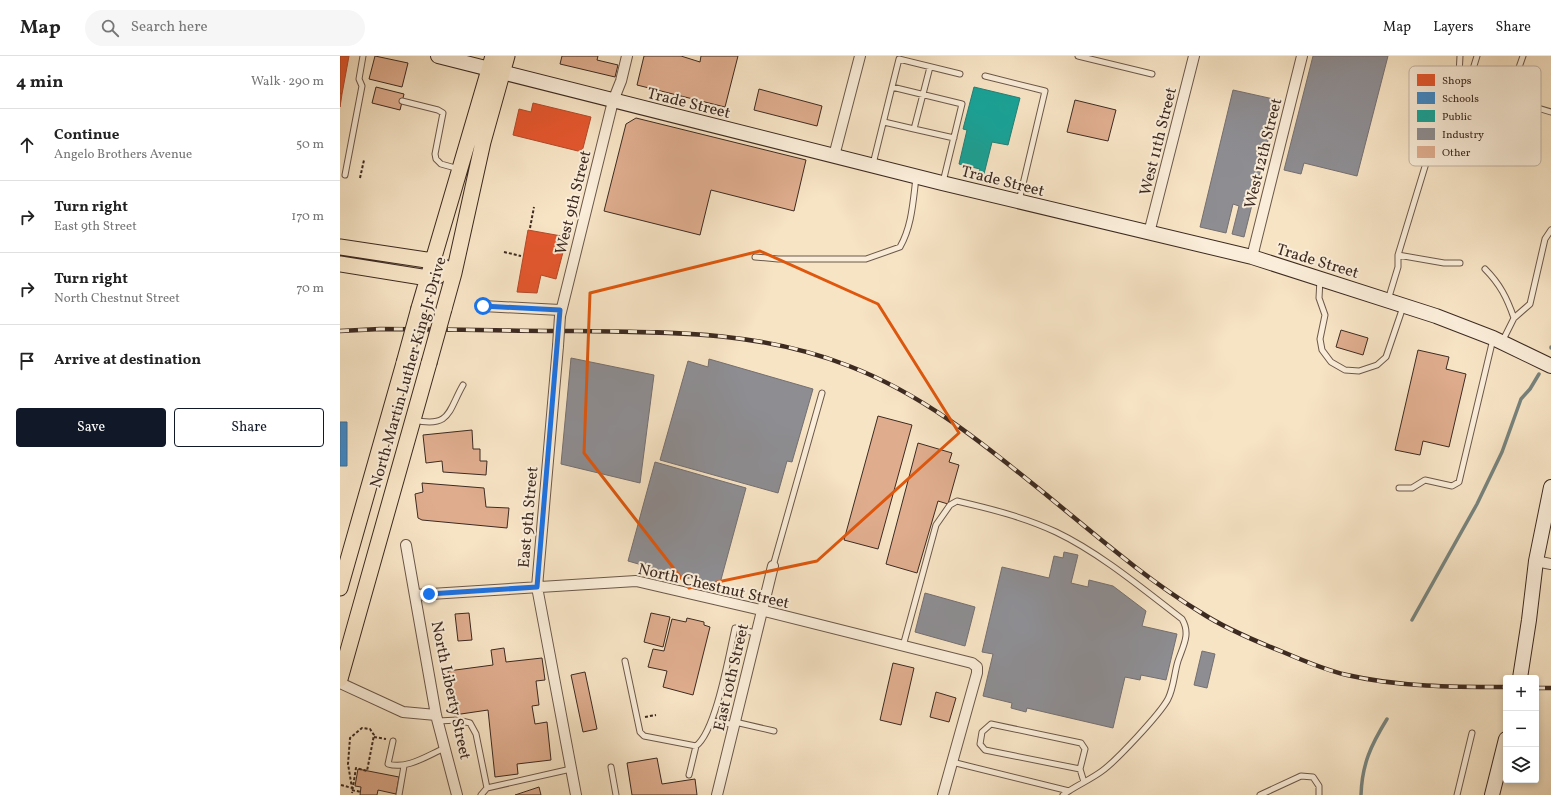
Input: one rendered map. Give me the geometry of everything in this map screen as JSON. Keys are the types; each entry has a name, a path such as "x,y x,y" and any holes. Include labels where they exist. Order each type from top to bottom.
{"main road":[{"path":"495,66 506,56"},
{"name":"North Martin Luther King Jr Drive","path":"340,588 432,262 460,169 495,66"},
{"name":"North Martin Luther King Jr Drive","path":"340,679 454,273 484,142 495,66"},
{"path":"340,247 432,262 454,273"},
{"path":"340,264 428,278 454,273"}],"street":[{"name":"Trade Street","path":"438,56 495,66 613,101 916,177 1252,257 1404,305 1463,326 1498,340 1551,366"},
{"name":"West 9th Street","path":"560,313 613,101 621,81 627,56"},
{"path":"834,156 860,56"},
{"name":"West 11th Street","path":"1149,233 1194,56"},
{"name":"West 12th Street","path":"1252,257 1302,56"},
{"path":"483,306 560,313"},
{"name":"East 9th Street","path":"560,313 537,587 576,795"},
{"path":"1521,675 1530,620 1536,561 1551,487"},
{"name":"North Liberty Street","path":"406,545 437,718 457,795"},
{"path":"1536,561 1551,564"},
{"name":"East 10th Street","path":"717,795 755,633 773,566"},
{"name":"North Chestnut Street","path":"415,595 636,581 761,610 972,663 976,667 977,673 952,762"},
{"path":"340,683 403,712 437,718"},
{"path":"1492,795 1504,747"},
{"path":"943,795 952,762"}],"lane":[{"path":"345,174 362,86 359,79 363,56"},
{"path":"1078,56 1152,74"},
{"path":"1459,66 1460,56"},
{"path":"1475,66 1477,56"},
{"path":"1519,66 1523,56"},
{"path":"873,166 899,59 960,74"},
{"path":"914,130 930,67"},
{"path":"985,76 1045,91 1019,202"},
{"path":"892,87 962,104 942,183"},
{"path":"402,101 438,110 443,113 435,154 436,159 441,164 460,169"},
{"path":"1541,109 1551,112"},
{"path":"884,122 954,138"},
{"path":"1388,300 1398,266 1398,255 1425,166"},
{"path":"755,257 778,259 866,259 900,247 910,226 916,177"},
{"path":"1399,488 1412,488 1425,480 1452,486 1458,482 1498,340 1514,318 1530,304 1545,239 1551,230"},
{"path":"1398,255 1444,263 1460,263"},
{"path":"1485,269 1499,283 1508,299 1514,318"},
{"path":"1320,278 1319,298 1325,315 1320,339 1322,350 1331,362 1344,370 1359,371 1377,365 1386,357 1404,305"},
{"path":"413,419 431,422 443,420 451,410 463,385"},
{"path":"773,566 822,393"},
{"path":"903,646 936,525 948,508 957,501 1003,512 1057,532 1121,573 1182,619 1187,632 1186,640 1177,663 1172,690 1163,708 1113,762 1064,795"},
{"path":"689,775 696,746 706,736 712,720 735,628 755,633"},
{"path":"625,661 640,732 644,736 696,746"},
{"path":"437,718 470,723 476,734 487,788"},
{"path":"712,720 774,731"},
{"path":"1080,769 985,750 980,744 982,732 991,724 1081,743 1085,749 1080,769 1084,782"},
{"path":"1457,795 1472,732"},
{"path":"393,741 388,764 396,767 404,766 445,748"},
{"path":"952,762 1069,791"},
{"path":"399,795 404,766"},
{"path":"611,767 616,795"},
{"path":"481,795 487,788 571,769"},
{"path":"1260,795 1301,776 1313,777 1319,786 1319,795"}],"path":[{"path":"360,178 364,160"},
{"path":"530,228 534,207"},
{"path":"504,252 521,256"},
{"path":"651,716 656,715"},
{"path":"352,789 356,768 368,771 374,737 373,731 365,728 350,738 348,764 352,794"},
{"path":"374,737 393,741"},
{"path":"341,785 361,792"}],"highlighted area":[{"path":"760,251 878,304 959,433 817,561 689,588 584,453 590,293"}],"building: Shops":[{"path":"340,56 349,56 342,94 340,93"},
{"path":"340,93 342,94 340,107"},
{"path":"533,103 591,117 582,152 513,135 519,109 531,112"},
{"path":"528,230 567,237 556,279 541,275 537,293 517,292"}],"building: Schools":[{"path":"340,422 347,422 347,466 340,466"}],"building: Public":[{"path":"974,87 1020,98 1008,145 992,142 984,174 979,172 980,169 959,164 967,130 963,129"}],"building: Industry":[{"path":"1313,56 1388,56 1357,176 1304,163 1301,174 1284,170"},
{"path":"1233,90 1278,100 1244,237 1232,234 1239,206 1233,204 1226,233 1200,227"},
{"path":"571,358 654,375 640,483 561,464"},
{"path":"709,359 813,389 792,462 787,461 778,493 660,460 688,361 708,367"},
{"path":"655,462 746,488 719,587 628,561"},
{"path":"1064,552 1078,555 1071,583 1088,587 1089,580 1113,586 1146,611 1142,626 1177,634 1166,680 1141,675 1140,680 1125,677 1113,728 1027,708 1026,712 1011,708 1012,703 983,696 993,654 982,652 1002,567 1049,578 1054,556 1063,558"},
{"path":"925,593 975,607 965,646 915,632"},
{"path":"1202,651 1215,654 1207,688 1194,685"}],"building: Other":[{"path":"375,56 408,63 402,87 369,79"},
{"path":"562,56 598,56 597,60 618,65 615,77 560,64"},
{"path":"644,56 681,56 700,62 701,56 738,56 725,107 637,85"},
{"path":"376,87 404,94 400,110 372,103"},
{"path":"759,89 822,106 817,126 754,110"},
{"path":"1075,100 1116,110 1108,141 1067,132"},
{"path":"636,118 806,160 794,211 711,190 700,235 604,211 626,124"},
{"path":"1341,330 1368,338 1363,355 1336,347"},
{"path":"1418,350 1449,357 1446,369 1466,374 1449,447 1423,441 1420,455 1395,450"},
{"path":"878,416 912,425 878,549 844,540"},
{"path":"472,430 473,449 480,449 480,461 487,461 486,475 443,472 442,461 426,463 423,435"},
{"path":"918,443 952,453 949,462 959,465 948,504 938,501 917,573 886,564"},
{"path":"422,483 484,488 486,507 509,508 507,528 422,520 418,518 415,494 423,492"},
{"path":"469,613 472,640 458,641 455,614"},
{"path":"651,613 670,617 663,647 644,642"},
{"path":"687,618 704,622 704,625 710,627 693,695 663,687 667,671 648,667 653,649 664,651 672,619 686,622"},
{"path":"504,648 506,662 542,658 545,680 536,681 539,705 532,706 535,724 547,722 551,760 517,764 518,774 495,777 488,710 454,715 448,671 493,665 491,650"},
{"path":"893,663 914,668 901,725 880,720"},
{"path":"585,672 597,729 583,732 571,675"},
{"path":"936,692 956,698 949,722 930,717"},
{"path":"657,758 662,784 695,779 697,795 632,795 627,763"},
{"path":"358,769 399,777 396,794 378,790 377,795 360,795 361,787 355,786"},
{"path":"539,787 541,795 515,795"}],"waterway":[{"path":"1412,620 1477,504 1502,452 1521,399 1530,389 1539,374"},
{"path":"1361,795 1363,774 1368,755 1376,737 1387,719"}],"railway":[{"path":"340,331 404,329 681,333 749,340 816,354 877,378 954,423 1002,459 1141,572 1180,599 1230,629 1307,662 1347,675 1406,684 1503,687"},
{"path":"1539,688 1551,688"}],"route":[{"path":"429,594 537,587 560,310 483,306"}]}
